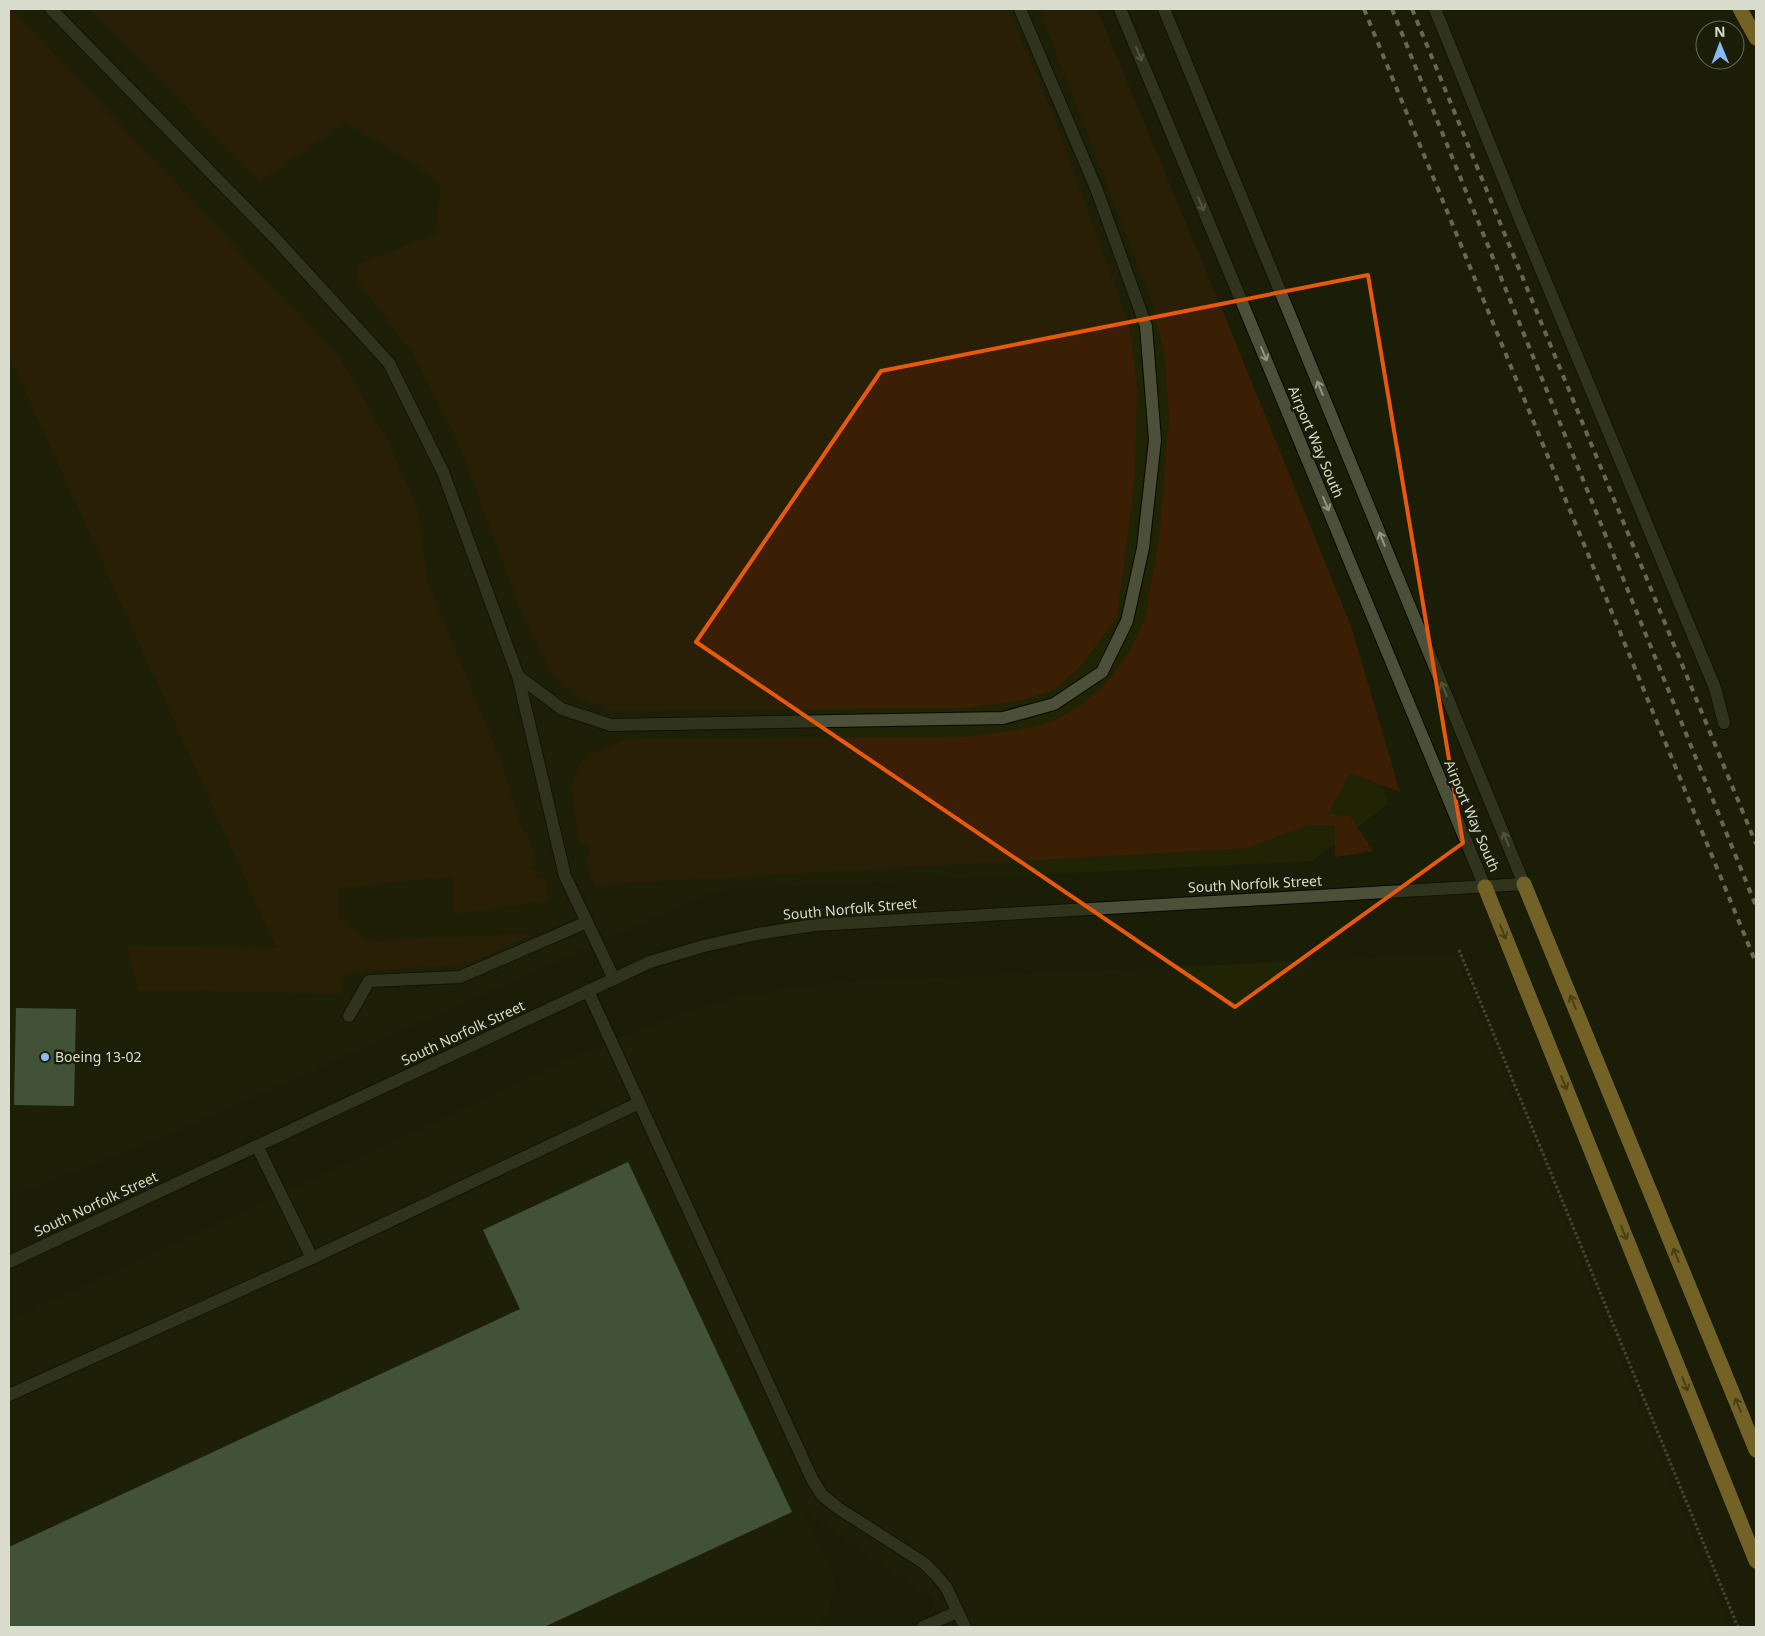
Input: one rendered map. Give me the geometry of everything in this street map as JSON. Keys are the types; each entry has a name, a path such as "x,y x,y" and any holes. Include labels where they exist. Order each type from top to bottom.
{"highway":[{"path":"1740,9 1756,38"},
{"path":"1524,884 1756,1450"},
{"path":"1485,887 1756,1561"}],"main road":[{"path":"51,9 274,237 389,363 443,472 518,676 565,876 614,979"},
{"path":"518,676 562,709 611,725 1003,718 1054,704 1102,672 1127,621 1143,548 1155,440 1146,326 1096,188 1020,9"},
{"name":"Airport Way South","path":"1120,9 1485,887"},
{"name":"Airport Way South","path":"1164,9 1524,884"},
{"path":"1435,9 1517,212 1715,688 1724,723"},
{"name":"South Norfolk Street","path":"9,1262 650,962 704,946 756,934 814,924 1524,884"},
{"path":"349,1016 368,981 460,977 587,922"},
{"path":"588,991 812,1479 822,1494 838,1508 924,1563 946,1587 964,1627"},
{"path":"9,1396 312,1258 639,1103"},
{"path":"257,1146 312,1258"},
{"path":"923,1627 958,1612"}],"path":[{"path":"1459,950 1738,1627"}],"highlighted area":[{"path":"1368,275 1463,843 1235,1007 696,642 881,371"}],"shaded area":[{"path":"9,9 1088,9 1358,709 1388,804 1312,861 717,890 166,1136 9,1197"},
{"path":"9,9 12,9 340,358 389,443 418,511 428,583 502,764 522,830 528,834 537,864 531,867 538,879 546,879 548,901 454,914 452,877 338,888 339,918 371,941 535,933 467,964 345,973 341,994 138,990 127,946 278,948 9,355"},
{"path":"91,9 1008,9 1051,109 1129,325 1137,384 1135,477 1117,617 1080,667 1053,690 1023,700 967,708 611,710 577,696 552,675 523,617 457,439 413,354 356,279 358,264 435,234 441,188 416,165 345,122 260,182"},
{"path":"1039,9 1097,9 1351,626 1400,792 1350,773 1328,814 1350,816 1373,851 1335,857 1335,825 1308,825 1248,848 594,885 584,858 591,854 586,842 579,845 571,786 579,764 591,753 627,739 964,737 1019,730 1053,721 1080,706 1107,682 1128,655 1145,618 1159,541 1169,419 1165,355 1153,305"},
{"path":"1455,954 1730,1627 945,1627 931,1598 801,1509 832,1571 834,1582 831,1605 826,1617 818,1627 9,1627 9,1321 595,1047 685,1013 733,998 824,983"}],"building":[{"name":"Boeing 13-02","path":"16,1008 76,1009 74,1106 14,1105"},
{"path":"628,1162 792,1512 544,1627 9,1627 9,1547 520,1309 483,1230"}],"railway":[{"path":"1364,9 1756,963"},
{"path":"1392,9 1756,906"},
{"path":"1412,9 1756,844"}],"place":[{"name":"Boeing 13-02","path":"45,1057"}]}
